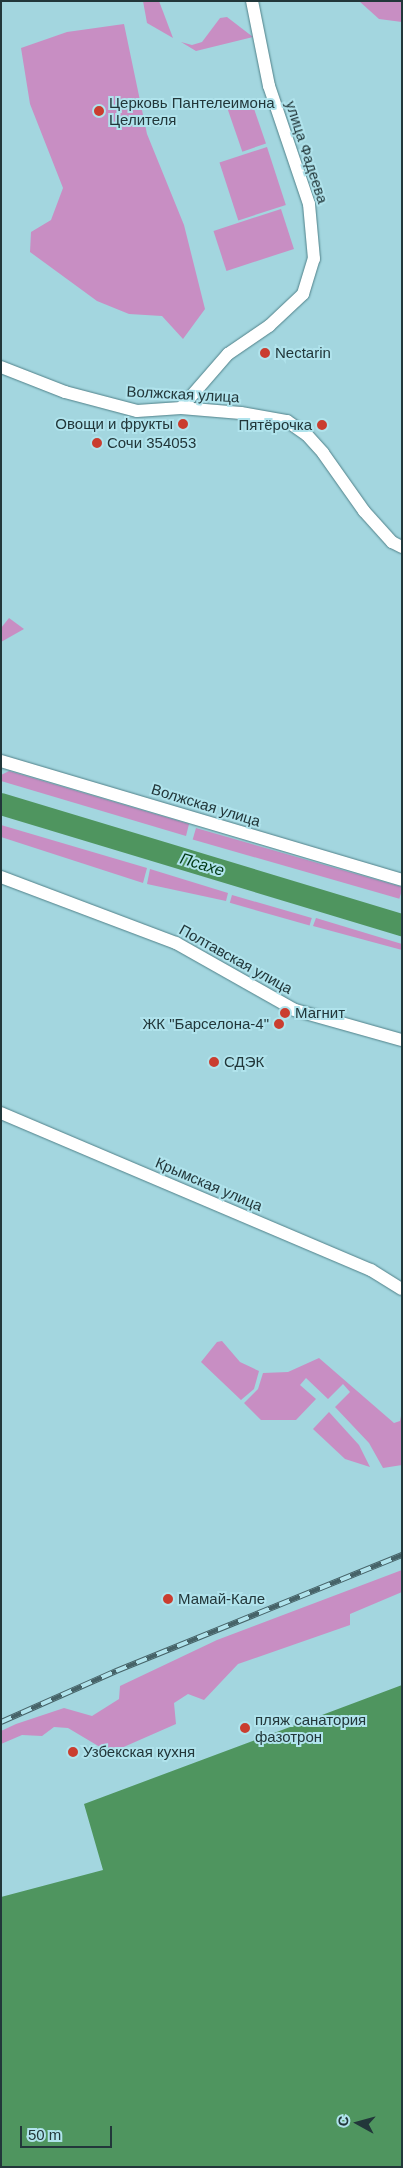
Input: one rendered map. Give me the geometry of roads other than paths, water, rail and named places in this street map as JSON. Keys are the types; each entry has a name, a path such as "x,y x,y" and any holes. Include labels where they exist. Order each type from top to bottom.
{"street":[{"name":"улица Фадеева","path":"181,408 228,354 269,326 303,294 314,259 309,204 269,86 252,1"},
{"name":"Волжская улица","path":"1,367 102,403 137,411 181,408 241,413 287,421 307,435 323,453 364,511 392,542 402,547"},
{"name":"Волжская улица","path":"1,761 402,880"},
{"name":"Полтавская улица","path":"1,877 176,943 295,1010 402,1040"},
{"name":"Крымская улица","path":"1,1113 372,1270 402,1289"}],"waterway":[{"name":"Псахе","path":"1,804 402,925"}],"railway":[{"path":"1,1722 116,1671 402,1555"}],"place":[{"name":"Церковь Пантелеимона Целителя","path":"99,111"},
{"name":"Nectarin","path":"265,353"},
{"name":"Овощи и фрукты","path":"183,424"},
{"name":"Пятёрочка","path":"322,425"},
{"name":"Сочи 354053","path":"97,443"},
{"name":"Магнит","path":"285,1013"},
{"name":"ЖК \"Барселона-4\"","path":"279,1024"},
{"name":"СДЭК","path":"214,1062"},
{"name":"Мамай-Кале","path":"168,1599"},
{"name":"пляж санатория фазотрон","path":"245,1728"},
{"name":"Узбекская кухня","path":"73,1752"}]}
